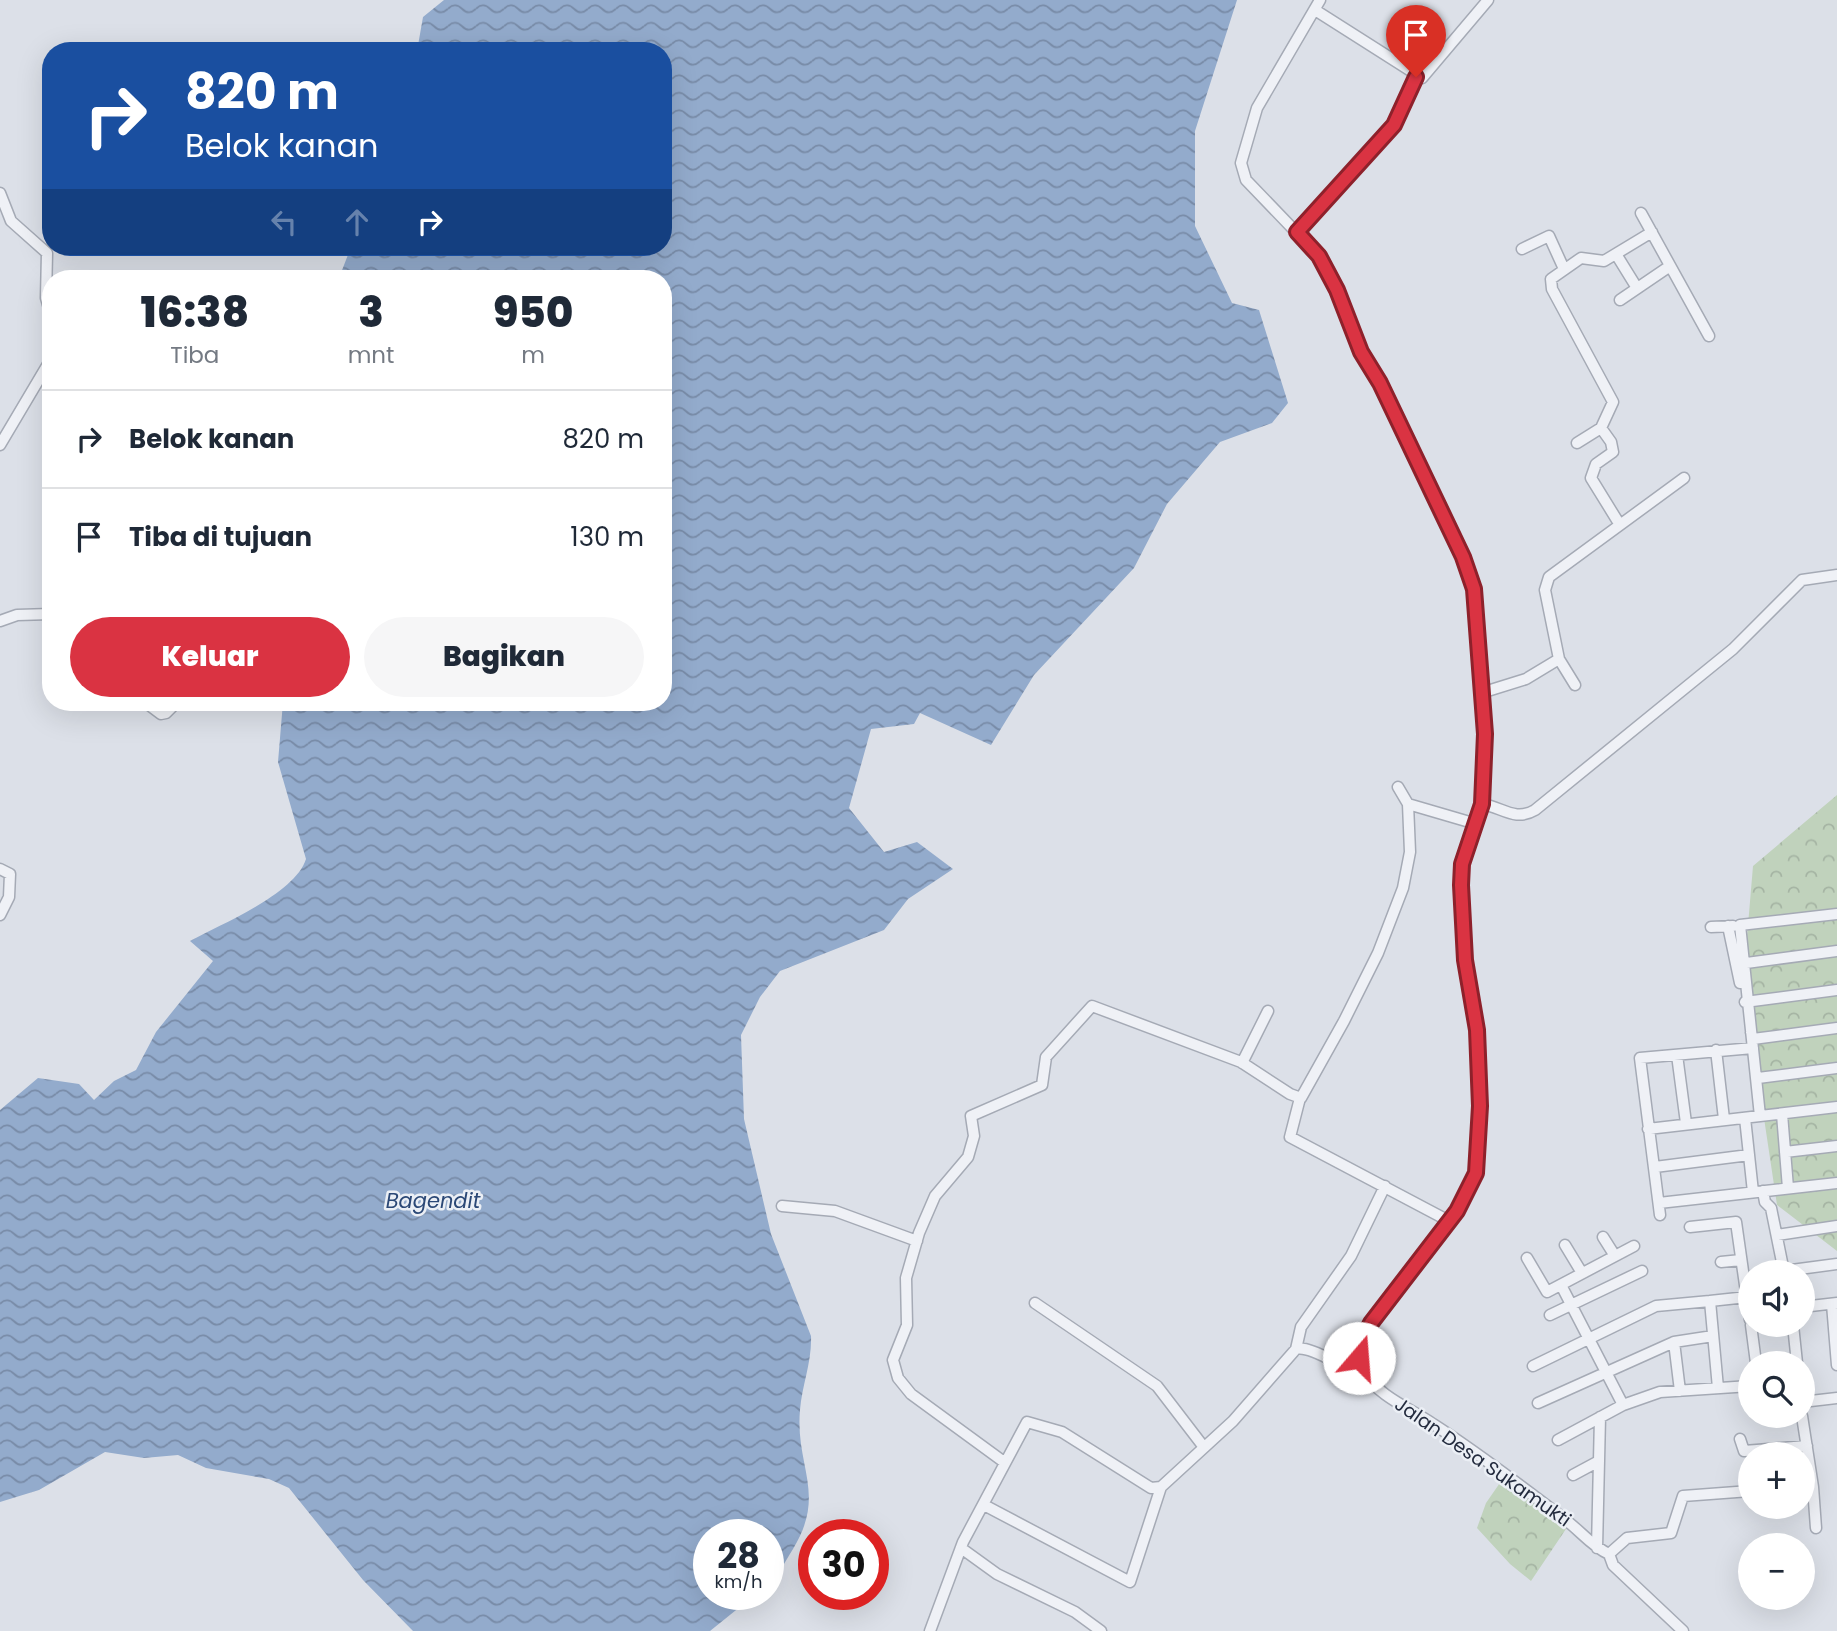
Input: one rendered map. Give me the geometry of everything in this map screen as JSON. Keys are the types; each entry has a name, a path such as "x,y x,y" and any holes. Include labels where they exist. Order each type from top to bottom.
{"street":[{"path":"1366,1374 1359,1358 1361,1343 1371,1323 1468,1194 1476,1173 1480,1146 1477,1030 1465,960 1461,885 1462,864 1473,823 1482,804 1485,734 1474,589 1463,557 1380,383 1361,352 1337,290 1319,256 1245,180 1241,163 1257,108 1317,5 1416,77 1425,75 1488,0"},
{"path":"1297,232 1394,125 1416,77"},
{"path":"0,193 11,221 42,249"},
{"path":"1641,213 1709,336"},
{"path":"1577,443 1601,429 1613,402 1552,289 1551,279 1581,258 1597,262 1616,254 1651,232"},
{"path":"1522,249 1549,236 1564,269"},
{"path":"1616,254 1637,288"},
{"path":"1620,300 1670,266"},
{"path":"0,445 42,374"},
{"path":"1601,429 1611,442 1613,452 1596,464 1591,478 1620,525"},
{"path":"1575,685 1559,659 1553,642 1546,583 1684,478"},
{"path":"1482,804 1496,806 1513,816 1527,815 1592,766 1733,649 1802,580 1837,575"},
{"path":"0,621 18,615 42,614"},
{"path":"1481,693 1526,679 1559,659"},
{"path":"1398,787 1408,804 1410,852 1403,888 1378,953 1344,1021 1300,1098 1290,1137 1449,1221"},
{"path":"1408,804 1473,823"},
{"path":"0,869 10,874 10,889 0,915"},
{"path":"1711,927 1837,914"},
{"path":"1734,925 1758,1078 1760,1116"},
{"path":"1740,964 1837,951"},
{"path":"1747,1002 1837,990"},
{"path":"1004,1462 911,1394 898,1378 893,1360 907,1325 906,1278 917,1241 935,1196 968,1157 974,1136 971,1116 1042,1085 1046,1057 1079,1021 1087,1008 1096,1007 1242,1063 1300,1098"},
{"path":"1242,1063 1268,1012"},
{"path":"1837,1028 1716,1051 1640,1058 1660,1209 1763,1191 1837,1183"},
{"path":"1716,1051 1724,1119"},
{"path":"1677,1055 1686,1123"},
{"path":"1758,1078 1837,1068"},
{"path":"1648,1129 1837,1107"},
{"path":"1782,1114 1788,1188"},
{"path":"1745,1118 1749,1155 1765,1202 1771,1208 1782,1260"},
{"path":"1785,1152 1837,1146"},
{"path":"1655,1167 1749,1155"},
{"path":"984,1505 1130,1582 1161,1487 1233,1421 1296,1349 1301,1328 1351,1256 1385,1186"},
{"path":"782,1206 835,1211 917,1241"},
{"path":"1690,1227 1736,1222 1741,1259 1721,1262"},
{"path":"1777,1235 1837,1226"},
{"path":"1603,1237 1615,1256"},
{"path":"1565,1245 1582,1273"},
{"path":"1527,1258 1547,1292 1634,1246"},
{"path":"1815,1267 1837,1264"},
{"path":"1550,1315 1642,1271"},
{"path":"1561,1284 1623,1405"},
{"path":"1533,1366 1656,1306 1738,1298"},
{"path":"1710,1301 1718,1388"},
{"path":"1035,1303 1157,1385 1203,1446"},
{"path":"1815,1305 1834,1303 1837,1365"},
{"path":"1538,1403 1674,1342 1713,1336"},
{"path":"1674,1342 1680,1391"},
{"path":"1296,1349 1306,1349 1336,1365 1366,1374"},
{"name":"Jalan Desa Sukamukti","path":"1366,1374 1381,1390 1491,1463 1576,1527 1597,1548 1609,1554 1613,1566 1683,1631"},
{"path":"1558,1440 1623,1405 1660,1392 1738,1387"},
{"path":"1815,1401 1837,1398"},
{"path":"1597,1548 1600,1417"},
{"path":"930,1631 961,1548 1025,1423 1032,1422 1062,1432 1151,1488 1161,1487"},
{"path":"1573,1475 1599,1461"},
{"path":"1609,1554 1627,1538 1665,1536 1671,1533 1683,1496 1738,1492"},
{"path":"1814,1519 1816,1528"},
{"path":"961,1548 997,1574 1075,1612 1101,1631"}],"green space":[{"path":"1837,795 1837,1251 1777,1205 1758,1078 1742,996 1753,866"},
{"path":"1504,1477 1568,1526 1531,1581 1510,1564 1477,1528 1486,1503"}],"water":[{"name":"Bagendit","path":"444,0 1237,0 1195,131 1195,226 1232,303 1259,310 1288,403 1272,423 1220,442 1167,504 1134,568 1034,675 991,745 920,713 914,724 871,729 849,808 884,852 917,842 953,869 908,899 884,930 780,971 760,997 741,1035 744,1119 771,1234 811,1336 800,1410 800,1430 809,1495 806,1519 798,1519 798,1539 784,1565 784,1519 693,1519 693,1610 736,1610 710,1631 413,1631 363,1580 289,1488 269,1479 206,1468 178,1455 144,1458 105,1452 39,1490 0,1502 0,1110 38,1078 79,1084 94,1100 114,1081 136,1070 156,1032 213,961 190,941 256,907 288,884 299,872 306,859 278,762 282,711 672,711 672,270 342,270 348,256 672,256 672,42 419,42 423,17"}],"route":[{"path":"1359,1358 1361,1343 1371,1323 1457,1211 1468,1194 1476,1173 1480,1146 1477,1030 1465,960 1461,885 1462,864 1473,823 1482,804 1485,734 1474,589 1463,557 1380,383 1361,352 1337,290 1319,256 1297,232 1394,125 1416,77"}]}
